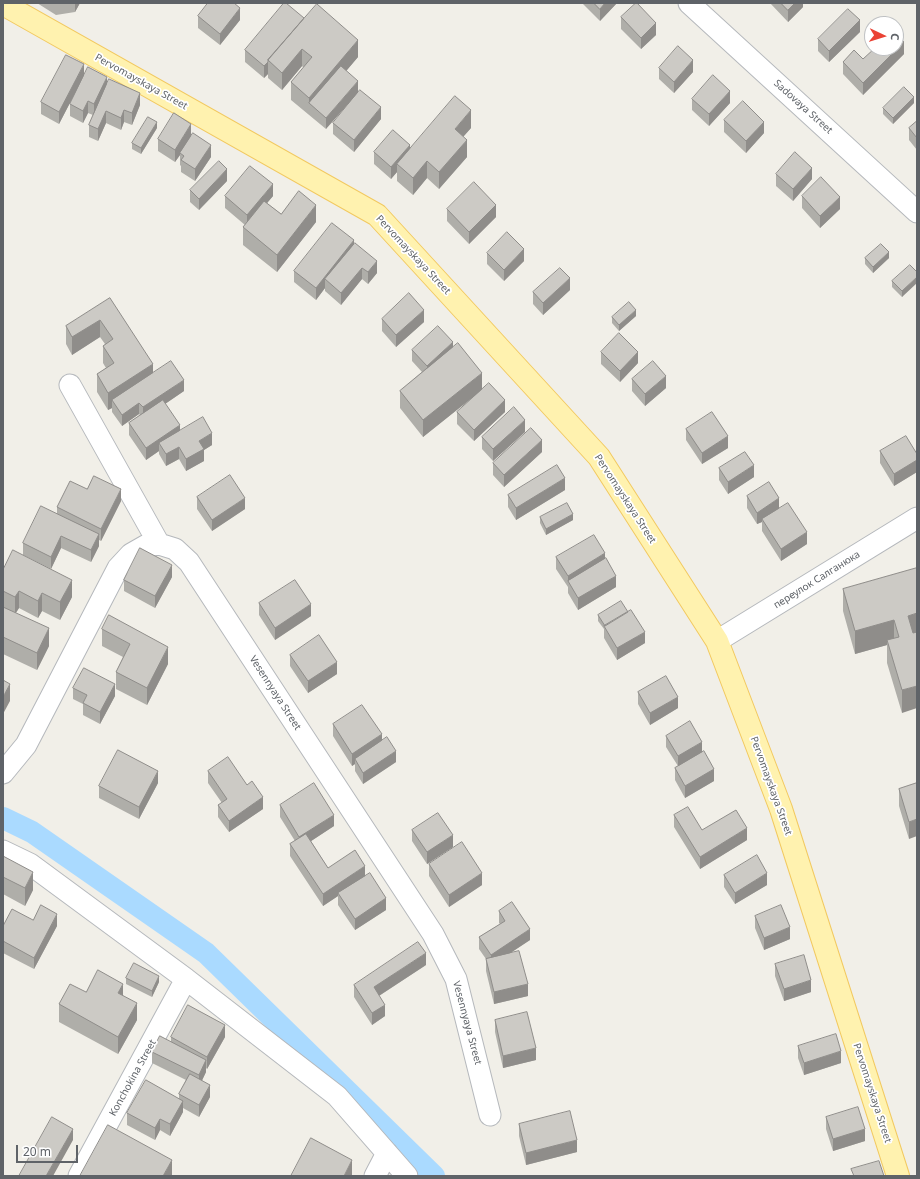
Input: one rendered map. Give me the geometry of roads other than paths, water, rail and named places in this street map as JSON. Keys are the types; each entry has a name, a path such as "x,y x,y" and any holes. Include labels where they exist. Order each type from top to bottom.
{"main road":[{"name":"Pervomayskaya Street","path":"3,4 376,215 599,457 717,642 781,809 898,1176"}],"street":[{"name":"Sadovaya Street","path":"689,3 915,206"},
{"path":"3,773 26,745 118,568 131,554 145,546 159,544 70,385"},
{"name":"переулок Салганюка","path":"717,642 917,518"},
{"name":"Vesennyaya Street","path":"159,544 175,549 189,562 433,934 456,979 490,1115"},
{"path":"3,851 30,864 186,979 338,1096 407,1176"},
{"name":"Konchokina Street","path":"79,1176 186,979"},
{"path":"375,1176 387,1153"}],"waterway":[{"path":"3,818 32,832 206,953 434,1176"}]}
